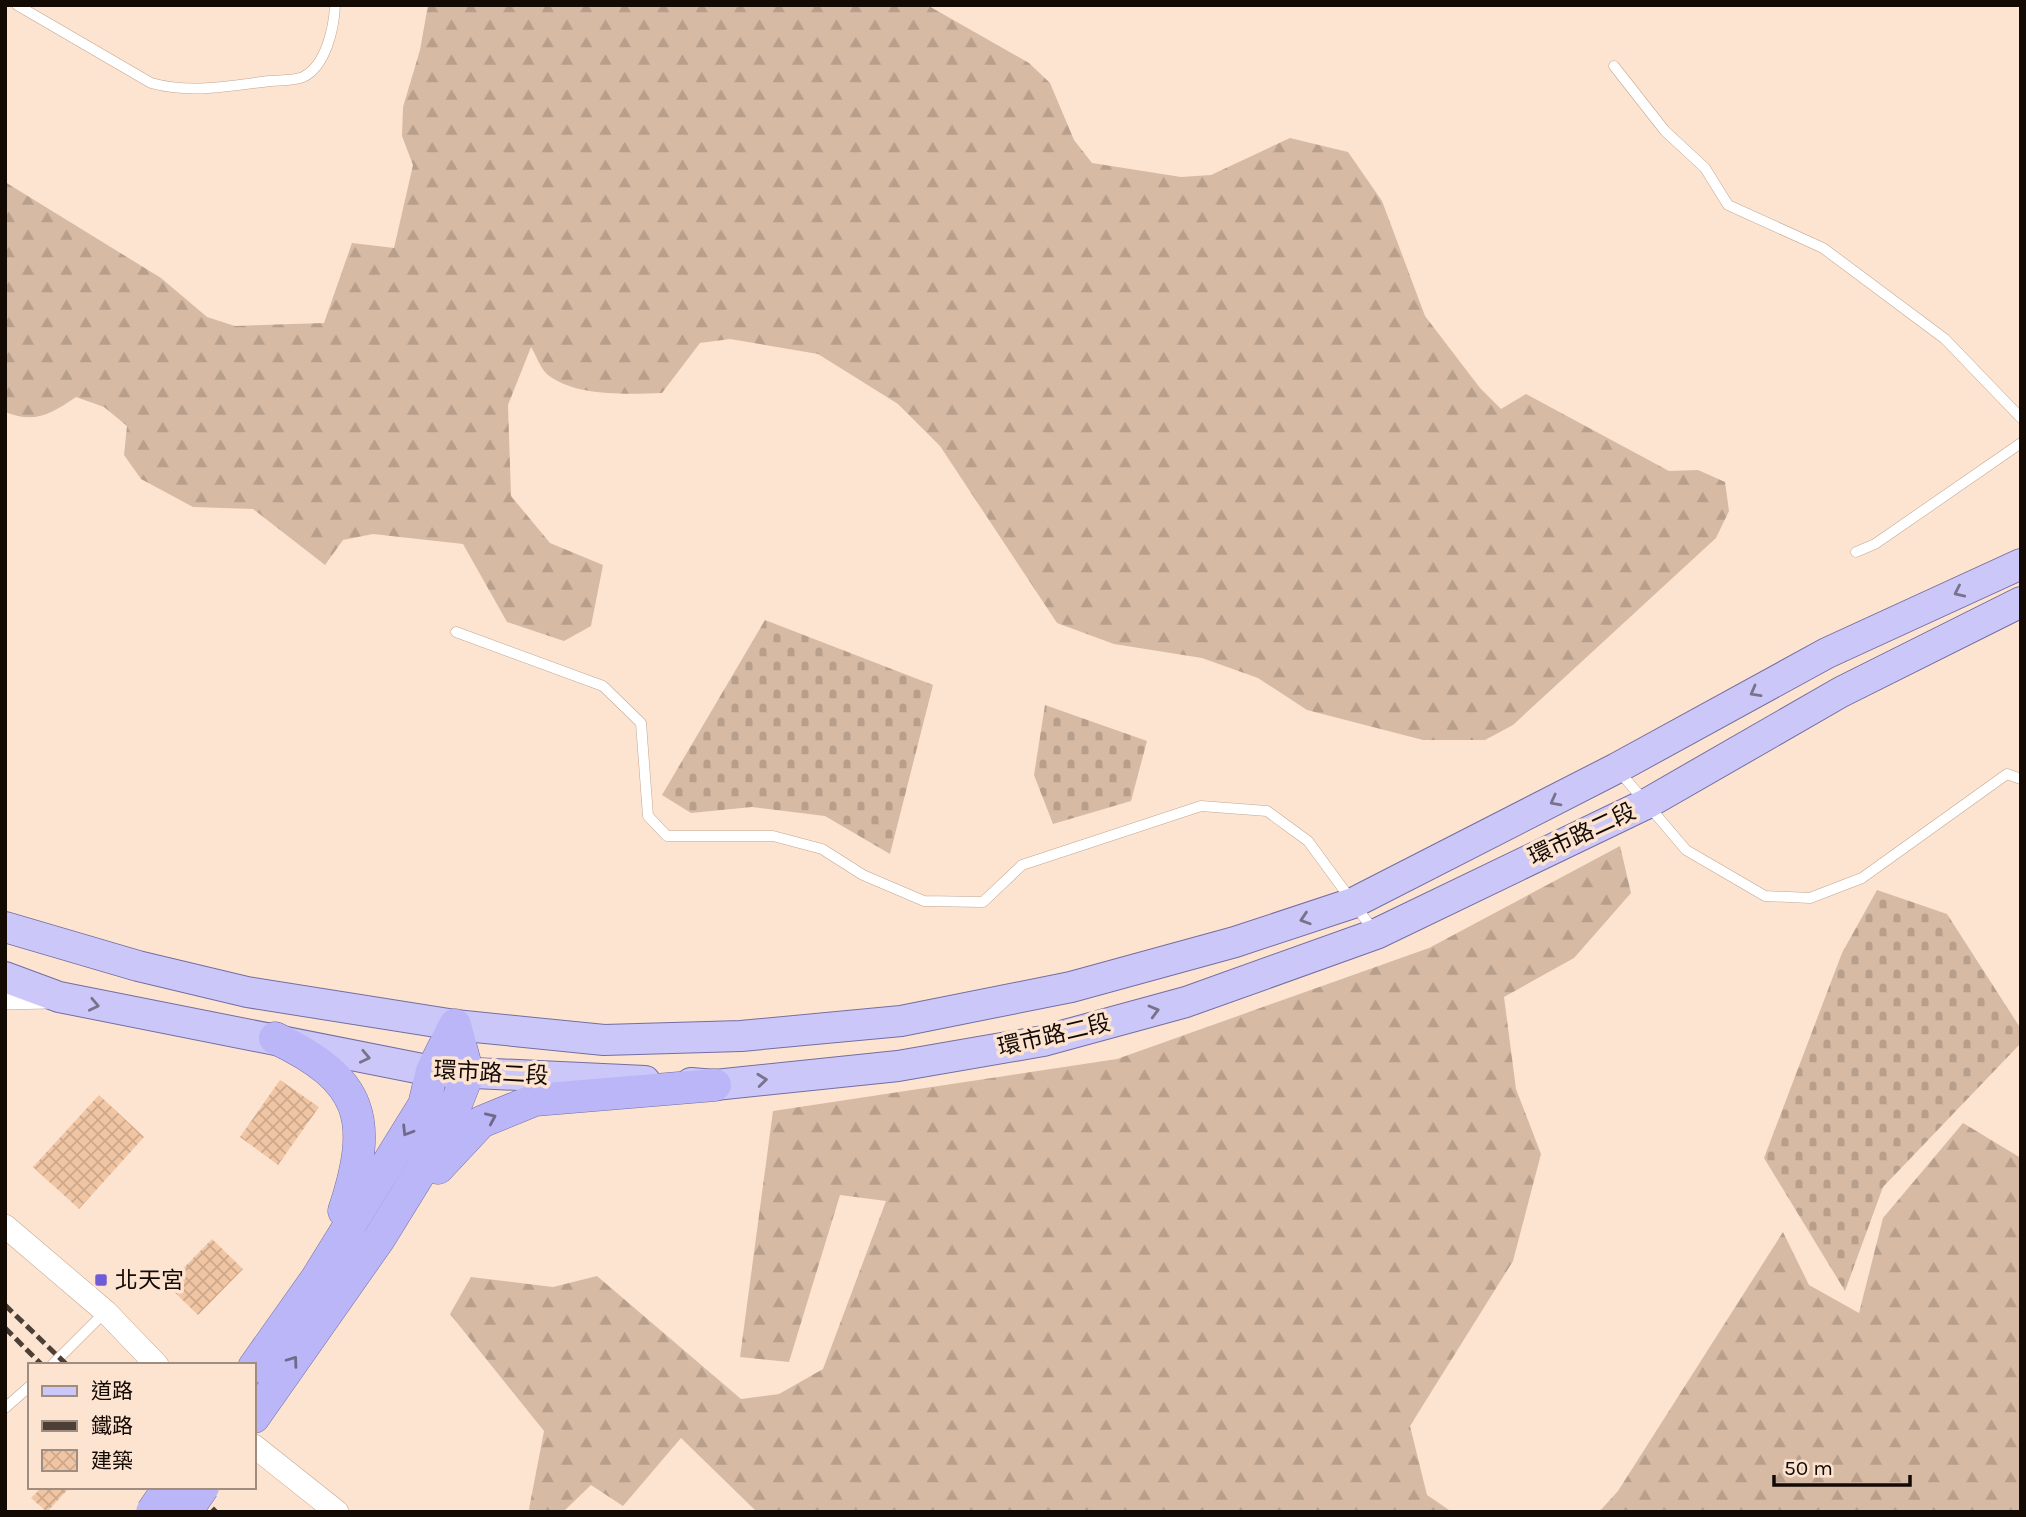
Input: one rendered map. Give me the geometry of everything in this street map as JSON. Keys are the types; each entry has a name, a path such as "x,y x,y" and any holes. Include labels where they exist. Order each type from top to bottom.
{"highway":[{"path":"256,1413 424,1105 432,1071 455,1025"},
{"path":"379,1240 445,1132 468,1074 455,1025"},
{"path":"275,1038 314,1058 333,1073 352,1098 360,1125 361,1152 329,1275"},
{"path":"256,1365 329,1275 379,1240 446,1159 481,1122 535,1100 715,1085"},
{"path":"152,1512 168,1489"},
{"path":"186,1512 203,1489"}],"main road":[{"name":"環市路二段","path":"5,927 138,966 247,992 455,1025 604,1040 741,1036 901,1021 1071,987 1235,942 1353,903 1616,768 1827,653 2021,564"},
{"name":"環市路二段","path":"5,977 58,997 432,1071 468,1074 715,1085 898,1066 1043,1041 1186,1002 1376,934 1647,803 1841,692 2021,602"}],"street":[{"path":"5,998 58,997"},
{"path":"7,1226 106,1311 155,1363"},
{"path":"256,1448 337,1512"}],"lane":[{"path":"17,5 150,83 172,89 195,90 303,78 320,61 334,26 335,5"},
{"path":"1614,66 1665,131 1705,168 1728,205 1823,248 1945,340 2021,418"},
{"path":"1856,552 1875,544 1954,486 2021,443"},
{"path":"456,632 603,686 641,723 648,817 667,836 773,836 822,849 863,875 924,901 983,902 1021,865 1201,806 1267,811 1308,841 1376,934"},
{"path":"1616,768 1686,849 1765,895 1810,898 1862,878 2007,774 2021,779"},
{"path":"54,1363 106,1311"},
{"path":"5,1408 28,1388"},
{"path":"163,1489 186,1512"}],"green space":[{"path":"428,5 927,5 1029,63 1050,83 1074,140 1092,163 1181,177 1211,175 1290,138 1348,152 1382,201 1425,316 1480,388 1501,409 1526,394 1669,471 1698,470 1725,482 1729,511 1716,538 1513,725 1485,740 1423,740 1307,710 1258,678 1202,658 1114,644 1057,623 940,446 898,404 818,354 730,339 700,343 662,393 618,394 587,391 560,382 545,372 531,347 508,405 511,496 550,543 603,565 591,626 564,641 507,622 463,544 373,534 343,540 325,565 253,509 193,507 141,479 124,455 127,426 104,407 76,397 59,408 34,417 5,412 5,182 161,278 207,317 235,326 324,323 352,243 394,248 413,165 402,136 403,107 420,50"},
{"path":"765,620 933,685 890,854 825,816 752,807 691,813 662,795"},
{"path":"1045,705 1147,741 1131,801 1053,824 1034,775"},
{"path":"1620,846 1631,893 1574,958 1504,997 1516,1089 1541,1154 1513,1261 1410,1426 1427,1495 1452,1512 757,1512 681,1438 623,1506 591,1485 563,1512 532,1512 529,1509 544,1431 450,1314 471,1277 553,1287 597,1276 741,1399 779,1394 823,1369 886,1201 840,1195 789,1362 740,1357 773,1111 1117,1059 1429,948"},
{"path":"1877,890 1947,914 2021,1029 2021,1043 1883,1187 1845,1291 1764,1158 1842,953"},
{"path":"1963,1123 2021,1158 2021,1512 1599,1512 1618,1491 1783,1232 1809,1285 1859,1313 1883,1218"}],"building":[{"path":"280,1080 319,1107 278,1165 240,1137"},
{"path":"99,1095 144,1137 79,1209 33,1167"},
{"path":"212,1239 243,1269 198,1315 167,1285"},
{"path":"40,1489 68,1489 47,1512 31,1498"}],"railway":[{"path":"5,1305 65,1363"},
{"path":"5,1328 40,1363"},
{"path":"169,1489 192,1512"},
{"path":"193,1489 216,1512"}],"place":[{"name":"北天宮","path":"101,1280"}]}
